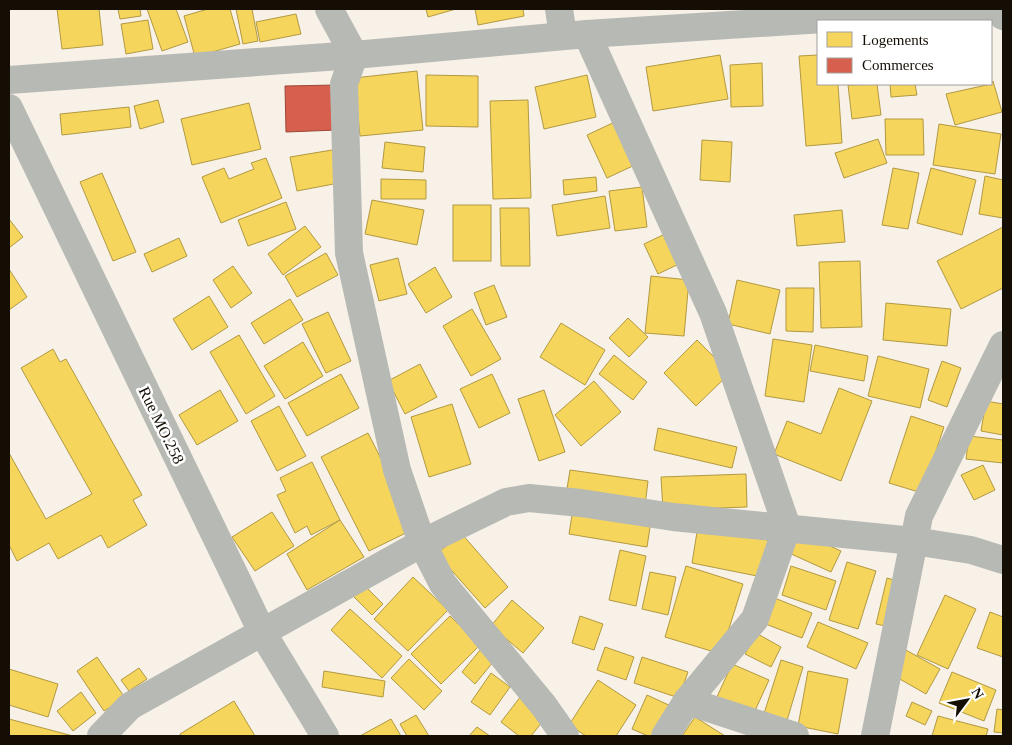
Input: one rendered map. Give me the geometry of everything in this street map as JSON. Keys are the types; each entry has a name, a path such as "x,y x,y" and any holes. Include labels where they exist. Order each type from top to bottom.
{"street":[{"path":"328,9 354,55 344,84 349,253 397,470 422,543 443,584 544,706 565,736"},
{"path":"559,9 575,35 713,314 787,527 755,619 687,702 666,736"},
{"path":"9,80 354,55 575,35 982,9"},
{"path":"999,9 1003,16"},
{"name":"Rue MO.258","path":"9,108 262,632 325,736"},
{"path":"874,736 919,516 1003,344"},
{"path":"101,736 130,706 422,543 506,502 529,498 581,503 673,517 914,541 971,550 1003,560"},
{"path":"687,702 795,736"}],"building: Logements":[{"path":"57,9 99,9 103,45 62,49"},
{"path":"118,9 140,9 141,16 120,19"},
{"path":"147,9 176,9 188,42 162,51"},
{"path":"208,9 230,9 240,44 195,57 184,16"},
{"path":"236,9 252,9 258,41 243,44"},
{"path":"426,9 456,9 428,17"},
{"path":"475,9 523,9 524,16 478,25"},
{"path":"296,14 301,34 260,42 256,22"},
{"path":"148,20 153,49 126,54 121,24"},
{"path":"720,55 728,99 653,111 646,67"},
{"path":"817,55 817,85 838,85 842,143 806,146 799,56"},
{"path":"762,63 763,106 731,107 730,65"},
{"path":"417,71 423,130 360,136 354,78"},
{"path":"426,75 478,76 478,127 426,126"},
{"path":"587,75 596,117 544,129 535,87"},
{"path":"993,81 1002,112 955,125 946,94 992,85"},
{"path":"848,85 877,85 881,115 852,119"},
{"path":"890,85 915,85 917,95 891,97"},
{"path":"158,100 164,122 140,129 134,106"},
{"path":"528,100 531,198 493,199 490,101"},
{"path":"249,103 261,149 192,165 181,119"},
{"path":"129,107 131,127 62,135 60,114"},
{"path":"885,119 923,119 924,155 886,155"},
{"path":"617,121 637,164 607,178 587,135"},
{"path":"939,124 1001,134 995,174 933,165"},
{"path":"878,139 887,163 844,178 835,153"},
{"path":"702,140 732,142 730,182 700,180"},
{"path":"385,142 425,147 423,172 382,168"},
{"path":"338,149 344,182 297,191 290,157"},
{"path":"266,158 282,198 221,223 202,177 224,168 229,179 254,169 251,163"},
{"path":"893,168 919,173 908,229 882,225"},
{"path":"931,168 976,180 962,235 917,223"},
{"path":"102,173 136,252 113,261 80,182"},
{"path":"985,176 1003,180 1003,218 979,214"},
{"path":"596,177 597,191 564,195 563,180"},
{"path":"381,179 426,180 426,199 381,199"},
{"path":"642,187 647,227 615,231 609,191"},
{"path":"605,196 610,228 557,236 552,205"},
{"path":"372,200 424,210 417,245 365,234"},
{"path":"286,202 296,229 248,246 238,220"},
{"path":"453,205 491,205 491,261 453,261"},
{"path":"500,208 529,208 530,266 501,266"},
{"path":"842,210 845,242 797,246 794,215"},
{"path":"9,219 23,237 9,248"},
{"path":"305,226 321,247 283,275 268,254"},
{"path":"1003,227 1003,288 961,309 937,261"},
{"path":"667,233 681,263 658,274 644,244"},
{"path":"179,238 187,256 152,272 144,254"},
{"path":"326,253 338,275 297,297 285,276"},
{"path":"398,258 407,294 379,301 370,265"},
{"path":"860,261 862,327 821,328 819,262"},
{"path":"233,266 252,293 231,308 213,280"},
{"path":"435,267 452,297 426,313 408,284"},
{"path":"9,269 27,297 9,310"},
{"path":"651,276 689,280 684,336 645,333"},
{"path":"737,280 780,290 770,334 728,324"},
{"path":"494,285 507,317 486,325 474,293"},
{"path":"786,288 814,288 813,332 786,331"},
{"path":"209,296 228,327 192,350 173,319"},
{"path":"290,299 303,320 264,344 251,323"},
{"path":"886,303 951,309 947,346 883,340"},
{"path":"472,309 501,359 471,376 443,326"},
{"path":"328,312 351,361 326,373 302,324"},
{"path":"628,318 648,337 629,357 609,338"},
{"path":"561,323 605,350 585,385 540,357"},
{"path":"239,335 275,396 246,414 210,352"},
{"path":"773,339 812,345 804,402 765,396"},
{"path":"697,340 730,373 696,406 664,373"},
{"path":"303,342 323,376 285,399 264,366"},
{"path":"815,345 868,356 864,381 810,371"},
{"path":"53,349 60,362 66,359 142,495 133,500 147,525 108,548 101,535 58,559 49,543 17,561 9,545 9,453 46,519 92,494 21,368"},
{"path":"614,355 647,382 633,400 599,374"},
{"path":"878,356 929,369 920,408 868,396"},
{"path":"942,361 961,368 947,407 928,400"},
{"path":"420,364 437,397 405,414 388,381"},
{"path":"341,374 359,408 307,436 288,403"},
{"path":"492,374 510,413 479,428 460,389"},
{"path":"594,381 621,412 581,446 555,415"},
{"path":"839,388 872,401 841,481 774,454 787,421 821,434"},
{"path":"220,390 238,421 197,445 179,415"},
{"path":"544,390 565,452 539,461 518,399"},
{"path":"986,401 1003,404 1003,435 981,431"},
{"path":"452,404 471,464 429,477 411,417"},
{"path":"279,406 306,456 277,471 251,421"},
{"path":"911,416 944,427 922,493 889,483"},
{"path":"658,428 737,447 732,468 654,450"},
{"path":"368,433 416,528 369,551 321,457"},
{"path":"969,436 1003,440 1003,463 966,459"},
{"path":"312,462 340,520 311,535 307,526 295,533 277,495 286,491 280,478"},
{"path":"983,465 995,490 974,500 961,475"},
{"path":"570,470 648,481 645,506 566,495"},
{"path":"746,474 747,507 663,510 661,477"},
{"path":"573,509 651,521 647,547 569,534"},
{"path":"272,512 294,546 255,571 232,537"},
{"path":"340,520 364,557 307,590 287,554"},
{"path":"698,526 768,540 762,577 692,563"},
{"path":"799,532 841,551 831,572 789,553"},
{"path":"461,533 508,587 485,608 437,554"},
{"path":"620,550 646,556 636,606 609,600"},
{"path":"847,562 876,571 858,629 829,620"},
{"path":"686,566 743,584 721,654 665,637"},
{"path":"791,566 836,581 826,610 782,595"},
{"path":"650,572 676,577 668,615 642,609"},
{"path":"413,577 448,610 408,651 374,619"},
{"path":"887,578 901,582 890,627 876,624"},
{"path":"362,583 383,604 372,615 351,594"},
{"path":"945,595 976,609 948,669 917,655"},
{"path":"772,597 812,613 802,638 763,623"},
{"path":"512,600 544,628 523,653 491,626"},
{"path":"350,609 402,656 382,678 331,630"},
{"path":"990,612 1003,617 1003,657 977,648"},
{"path":"450,616 480,645 441,684 411,654"},
{"path":"580,616 603,624 594,650 572,643"},
{"path":"818,622 868,643 856,669 807,647"},
{"path":"756,633 781,647 771,667 745,654"},
{"path":"605,647 634,657 626,680 597,670"},
{"path":"481,649 494,661 475,684 462,672"},
{"path":"904,649 940,669 926,694 891,674"},
{"path":"97,657 125,698 104,711 77,671"},
{"path":"642,657 688,672 679,698 634,683"},
{"path":"409,659 442,691 424,710 391,678"},
{"path":"781,660 803,667 785,727 762,720"},
{"path":"732,664 769,680 753,715 716,699"},
{"path":"139,668 147,679 129,691 121,680"},
{"path":"9,669 58,684 48,717 9,705"},
{"path":"324,671 385,681 383,697 322,687"},
{"path":"808,671 848,679 838,734 798,726"},
{"path":"952,672 996,690 984,721 939,703"},
{"path":"491,673 510,687 490,715 471,702"},
{"path":"598,680 636,705 616,736 586,736 569,725"},
{"path":"81,692 96,713 73,731 57,711"},
{"path":"647,695 673,707 660,736 648,736 632,729"},
{"path":"521,696 547,716 531,736 519,736 501,722"},
{"path":"234,701 255,736 181,736 180,734"},
{"path":"912,702 932,711 925,725 906,716"},
{"path":"997,709 1003,710 1003,733 994,732"},
{"path":"416,715 429,736 407,736 400,724"},
{"path":"938,716 988,729 986,736 932,736"},
{"path":"695,717 725,736 682,736"},
{"path":"9,719 73,736 9,736"},
{"path":"391,719 401,736 360,736"},
{"path":"477,727 490,736 469,736"}],"building: Commerces":[{"path":"336,85 337,130 286,132 285,86"}]}
